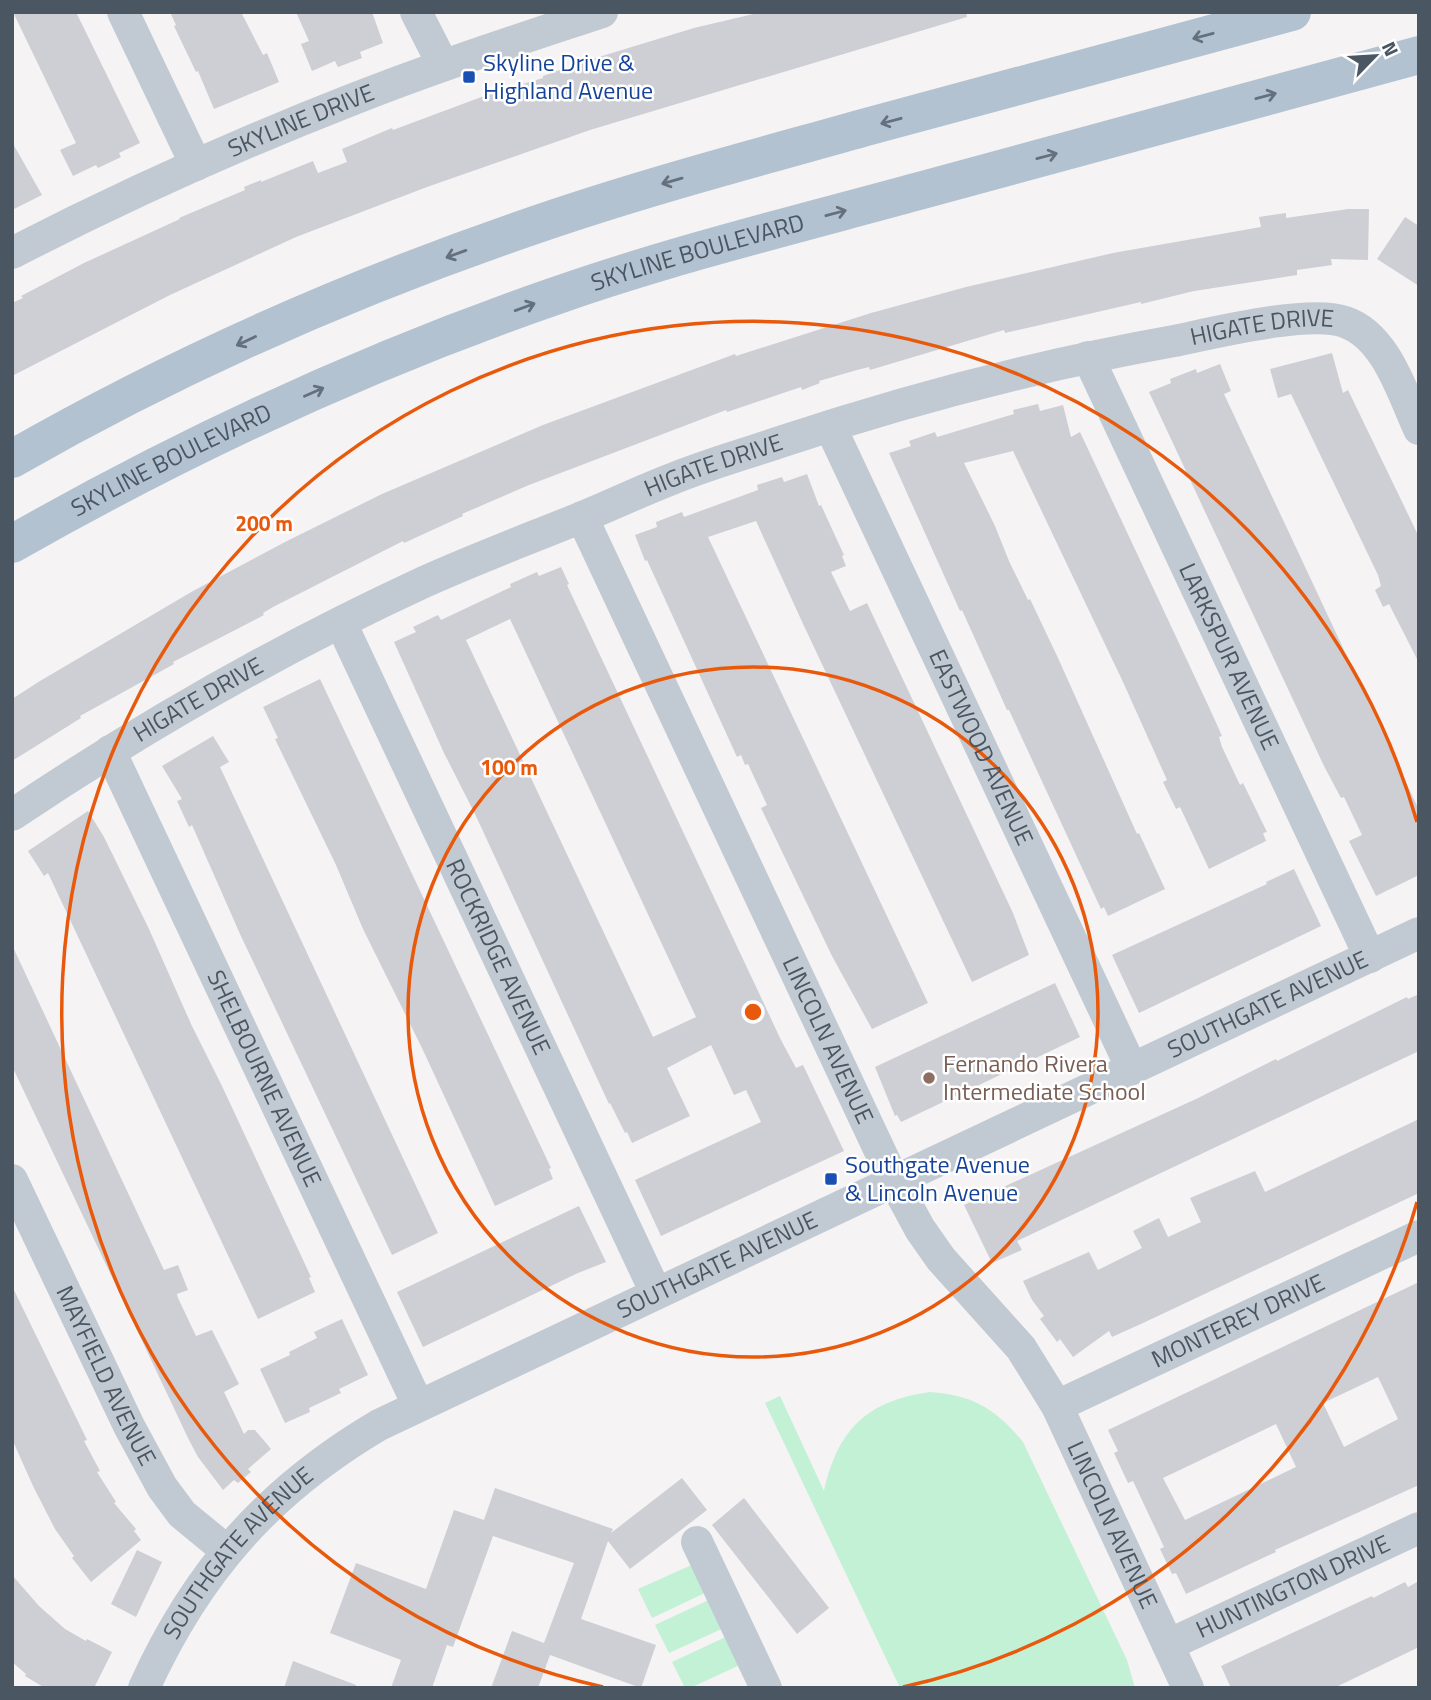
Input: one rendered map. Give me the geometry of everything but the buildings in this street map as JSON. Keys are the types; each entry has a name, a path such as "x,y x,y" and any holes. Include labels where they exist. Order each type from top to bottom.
{"main road":[{"path":"12,459 165,379 281,324 398,275 528,227 737,163 1293,12"},
{"name":"SKYLINE BOULEVARD","path":"12,544 132,479 270,411 398,356 555,296 765,233 1419,55"}],"street":[{"path":"123,12 196,165"},
{"path":"416,12 443,65"},
{"name":"SKYLINE DRIVE","path":"12,253 196,165 342,103 443,65 603,12"},
{"name":"HIGATE DRIVE","path":"12,815 110,751 205,695 341,623 481,557 673,478 830,426 968,387 1088,357 1309,318 1334,318 1360,329 1377,344 1419,429"},
{"name":"LARKSPUR AVENUE","path":"1088,357 1370,957"},
{"name":"EASTWOOD AVENUE","path":"830,426 1132,1069"},
{"name":"LINCOLN AVENUE","path":"582,517 894,1181 920,1229 941,1259 1021,1348 1057,1406 1188,1688"},
{"name":"ROCKRIDGE AVENUE","path":"341,623 656,1293"},
{"name":"SHELBOURNE AVENUE","path":"110,751 418,1405"},
{"name":"SOUTHGATE AVENUE","path":"144,1688 189,1604 227,1551 259,1516 316,1465 357,1437 418,1405 1419,933"},
{"name":"MAYFIELD AVENUE","path":"12,1180 129,1426 162,1487 182,1514 227,1551"},
{"name":"MONTEREY DRIVE","path":"1057,1406 1419,1236"},
{"name":"HUNTINGTON DRIVE","path":"1168,1645 1419,1528"},
{"path":"697,1542 766,1688"}],"green space":[{"path":"930,1392 971,1400 993,1412 1023,1442 1127,1660 1135,1688 900,1688 765,1403 780,1396 824,1491 837,1451 858,1422 888,1403"},
{"path":"696,1563 709,1591 652,1618 638,1589"},
{"path":"713,1598 726,1627 669,1653 655,1625"},
{"path":"730,1635 742,1664 685,1688 672,1662"}],"place":[{"name":"Skyline Drive & Highland Avenue","path":"469,77"},
{"name":"Fernando Rivera Intermediate School","path":"929,1078"},
{"name":"Southgate Avenue & Lincoln Avenue","path":"831,1179"}]}
